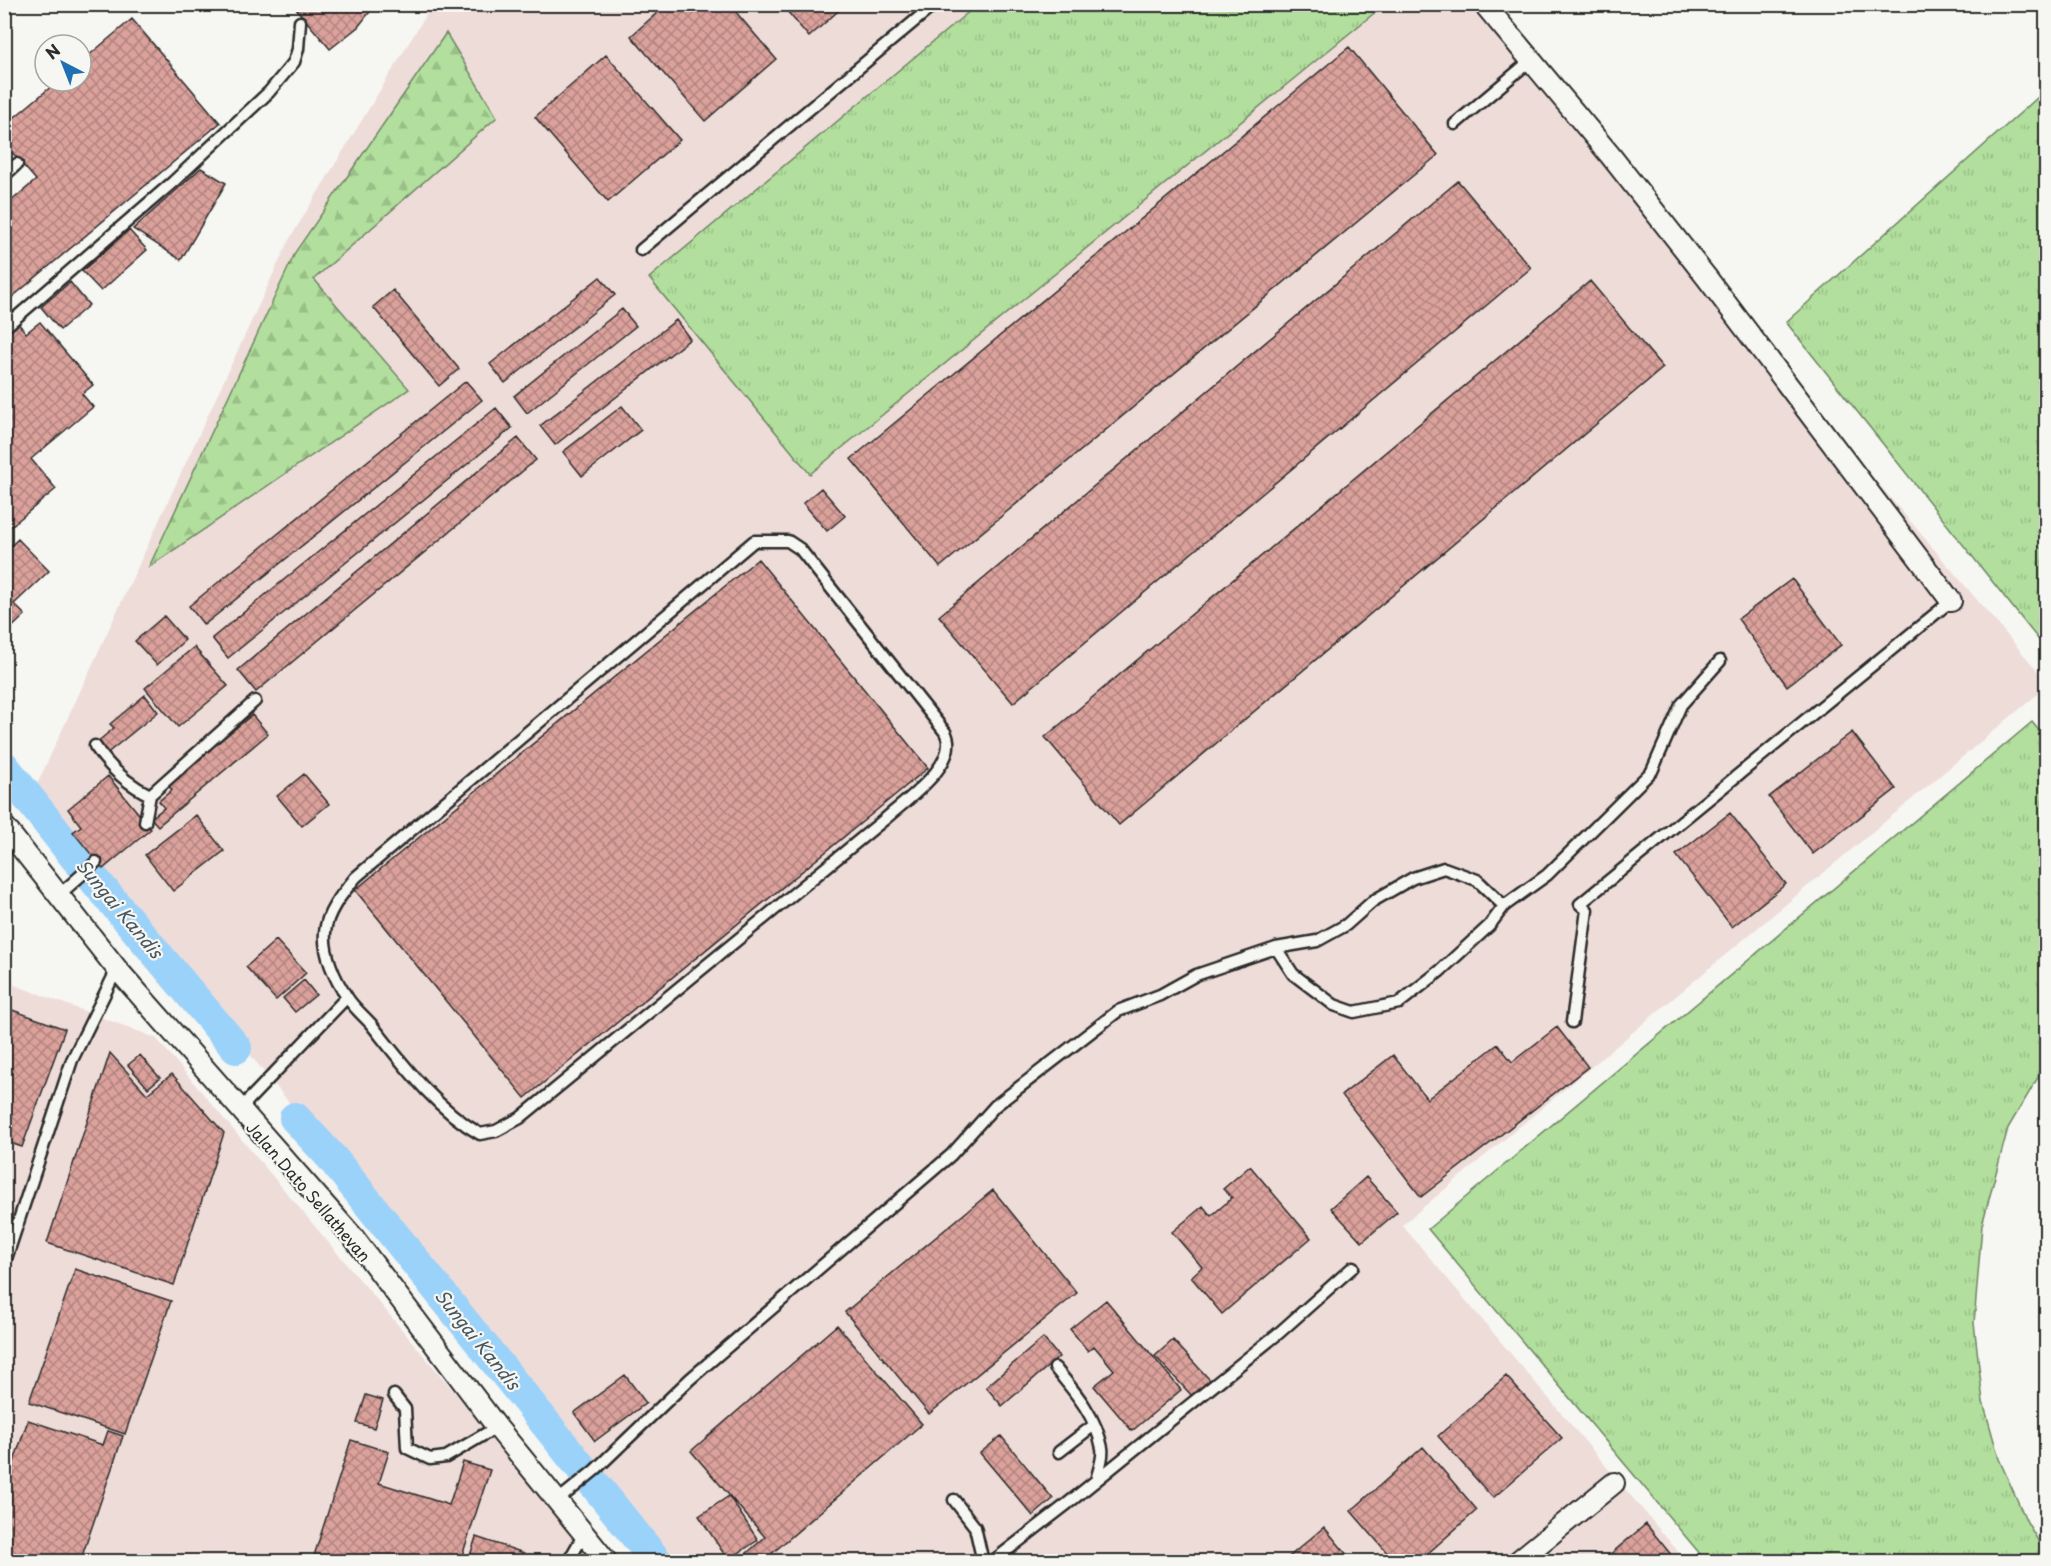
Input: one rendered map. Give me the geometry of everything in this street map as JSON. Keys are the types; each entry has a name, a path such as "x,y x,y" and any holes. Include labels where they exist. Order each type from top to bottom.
{"street":[{"path":"1484,4 1610,155 1707,278 1951,601"},
{"name":"Jalan Dato Sellathevan","path":"4,826 117,969 354,1238 497,1427 565,1495 584,1534 607,1562"},
{"path":"1517,1562 1614,1483"}],"lane":[{"path":"641,250 935,4"},
{"path":"4,328 173,182 270,92 294,62 298,49 300,22"},
{"path":"1455,124 1530,61"},
{"path":"4,176 17,164"},
{"path":"754,541 788,541 800,549 951,742 949,753 940,769 885,819 520,1118 496,1131 480,1134 436,1101 347,997 331,966 325,932 340,896 356,877 754,541"},
{"path":"1572,1022 1587,910 1580,904 1951,601"},
{"path":"1275,948 1293,974 1334,1005 1354,1012 1399,1003 1440,971 1481,933 1504,906 1547,876 1652,771 1681,705 1720,662"},
{"path":"145,822 150,795 255,701"},
{"path":"95,746 118,774 133,787 150,795"},
{"path":"59,895 95,863"},
{"path":"565,1495 591,1474 690,1379 951,1155 995,1106 1118,1011 1160,995 1196,975 1275,948 1317,941 1346,925 1373,901 1413,878 1444,868 1477,880 1504,906"},
{"path":"4,1265 72,1060 117,969"},
{"path":"239,1110 347,997"},
{"path":"992,1562 1280,1332 1353,1267"},
{"path":"1055,1368 1084,1403 1094,1425 1102,1450 1096,1481"},
{"path":"394,1395 405,1409 407,1448 430,1460 446,1457 497,1427"},
{"path":"1059,1452 1094,1425"},
{"path":"954,1500 975,1527 983,1562"},
{"path":"568,1562 584,1534"}],"shaded area":[{"path":"432,5 1471,5 2046,681 2046,687 1402,1225 1686,1561 665,1561 34,791 289,240"},
{"path":"4,981 156,1038 597,1561 5,1561"}],"green space":[{"path":"977,5 1384,5 810,474 649,278"},
{"path":"446,33 497,117 314,279 409,389 149,567 296,251"},
{"path":"2046,90 2046,649 1786,322"},
{"path":"2032,722 2046,739 2046,1064 2008,1128 1982,1225 1974,1323 1983,1402 1999,1459 2027,1522 2046,1554 2046,1561 1706,1561 1428,1229"}],"building":[{"path":"292,4 376,4 358,27 330,49"},
{"path":"667,4 729,4 776,59 705,121 631,36"},
{"path":"781,4 846,4 809,37"},
{"path":"132,19 220,123 4,304 4,207 36,180 4,143 4,126 44,93 93,93 93,52"},
{"path":"1349,47 1438,155 940,567 851,459"},
{"path":"606,55 680,140 608,202 535,117"},
{"path":"201,168 226,183 181,260 133,229"},
{"path":"1458,181 1531,268 1013,703 939,616"},
{"path":"129,230 147,250 101,291 82,271"},
{"path":"600,277 615,295 505,383 490,364"},
{"path":"1590,281 1663,368 1119,825 1045,737"},
{"path":"70,282 89,305 60,330 41,307"},
{"path":"393,290 459,369 439,386 373,307"},
{"path":"622,309 636,326 527,413 514,396"},
{"path":"676,320 690,339 555,445 540,426"},
{"path":"17,322 26,333 40,322 93,385 82,394 93,407 31,459 56,489 4,532 4,333"},
{"path":"466,381 482,400 204,625 189,606"},
{"path":"622,406 641,430 582,476 563,452"},
{"path":"496,408 512,428 228,658 212,638"},
{"path":"518,438 536,460 256,692 238,670"},
{"path":"821,488 845,516 827,531 803,503"},
{"path":"18,539 49,571 14,604 25,615 4,635 4,552"},
{"path":"758,559 928,768 525,1098 355,890"},
{"path":"1792,579 1841,645 1787,686 1738,619"},
{"path":"164,616 185,640 157,665 135,641"},
{"path":"194,647 228,686 178,727 145,688"},
{"path":"145,695 158,712 105,755 96,743 114,728 110,724"},
{"path":"252,715 268,734 158,826 151,818 164,808 159,801 172,790 167,784"},
{"path":"1852,732 1896,789 1813,854 1769,797"},
{"path":"304,774 329,804 302,826 277,796"},
{"path":"108,776 151,829 103,869 73,832 81,826 68,809"},
{"path":"1730,813 1786,884 1732,927 1676,855"},
{"path":"196,815 224,851 173,891 145,855"},
{"path":"276,940 306,973 276,1000 246,967"},
{"path":"304,980 316,995 295,1012 283,998"},
{"path":"4,1007 65,1029 22,1147 10,1143 4,1158"},
{"path":"1557,1027 1588,1067 1421,1197 1342,1095 1393,1055 1427,1099 1498,1044 1512,1062"},
{"path":"110,1053 147,1094 172,1074 224,1133 174,1285 47,1243"},
{"path":"140,1055 160,1078 148,1088 128,1065"},
{"path":"1250,1166 1311,1238 1222,1314 1191,1277 1202,1267 1172,1232 1203,1206 1211,1216 1232,1198 1223,1189"},
{"path":"1366,1177 1397,1212 1362,1242 1331,1208"},
{"path":"993,1190 1077,1293 929,1414 845,1312"},
{"path":"75,1269 171,1301 125,1434 29,1402"},
{"path":"1106,1300 1181,1390 1132,1431 1094,1386 1114,1370 1094,1346 1088,1351 1070,1329"},
{"path":"837,1325 922,1424 762,1562 737,1562 765,1537 691,1451"},
{"path":"1043,1338 1059,1357 1002,1406 986,1387"},
{"path":"1173,1340 1210,1380 1193,1397 1155,1356"},
{"path":"625,1375 646,1403 595,1441 574,1413"},
{"path":"1506,1376 1562,1438 1493,1498 1438,1436"},
{"path":"366,1395 383,1400 374,1428 357,1423"},
{"path":"28,1420 103,1445 108,1431 123,1436 80,1562 4,1562 4,1478 8,1479"},
{"path":"1001,1436 1053,1499 1033,1516 980,1453"},
{"path":"351,1440 389,1452 379,1483 449,1505 463,1462 490,1470 460,1562 312,1562"},
{"path":"1423,1447 1477,1510 1418,1562 1395,1562 1351,1511"},
{"path":"729,1496 758,1540 728,1560 699,1516"},
{"path":"1646,1524 1677,1562 1601,1562"},
{"path":"1324,1527 1353,1562 1283,1562"},
{"path":"476,1537 524,1553 521,1562 468,1562"}],"waterway":[{"name":"Sungai Kandis","path":"4,767 76,858 236,1048"},
{"name":"Sungai Kandis","path":"295,1118 332,1158 657,1562"}]}
